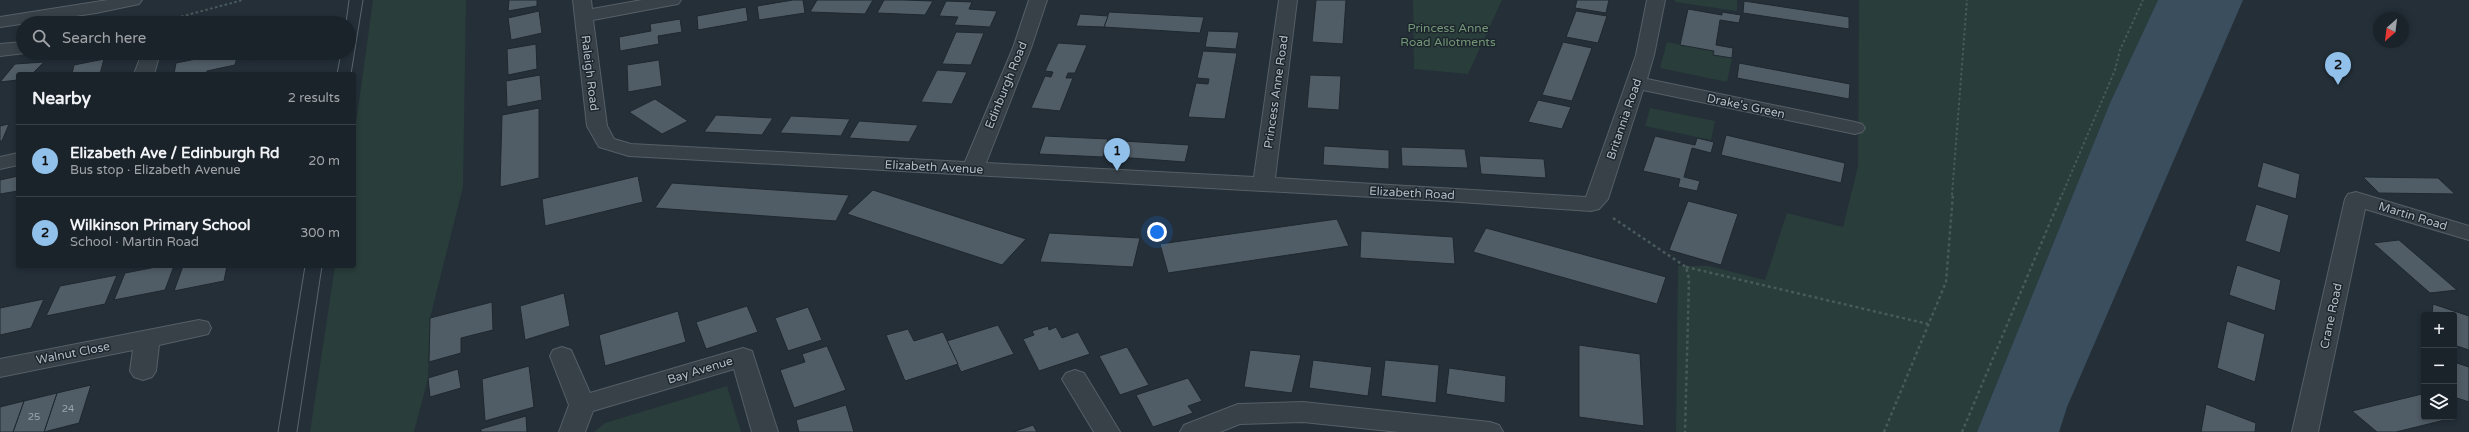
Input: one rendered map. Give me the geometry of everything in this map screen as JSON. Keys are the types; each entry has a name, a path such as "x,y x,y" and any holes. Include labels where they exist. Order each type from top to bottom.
{"street":[{"path":"41,16 96,8 133,0"},
{"path":"582,8 672,0"},
{"name":"Edinburgh Road","path":"973,169 1022,48 1038,0"},
{"name":"Princess Anne Road","path":"1264,185 1288,0"},
{"name":"Britannia Road","path":"1590,204 1598,199 1637,83 1645,55 1656,0"},
{"name":"Raleigh Road","path":"582,8 597,126 606,143"},
{"path":"0,22 16,20"},
{"path":"0,50 16,49"},
{"path":"145,72 149,60"},
{"name":"Drake's Green","path":"1637,83 1855,128"},
{"name":"Elizabeth Avenue","path":"606,143 629,150 1264,185"},
{"path":"0,163 16,159"},
{"name":"Elizabeth Road","path":"1264,185 1590,204"},
{"name":"Martin Road","path":"2356,200 2469,233"},
{"name":"Crane Road","path":"2305,432 2356,200"},
{"name":"Walnut Close","path":"0,368 199,328"},
{"path":"143,371 147,339"},
{"path":"562,356 582,405 572,432"},
{"name":"Bay Avenue","path":"582,405 743,358 765,432"},
{"path":"1076,379 1107,432"},
{"path":"1194,432 1238,414 1303,412 1490,432"}],"path":[{"path":"183,16 243,0"},
{"path":"1884,432 1946,282 1967,0"},
{"path":"1962,432 2115,70 2120,50 2143,0"},
{"path":"1590,204 1686,267 1928,324"},
{"path":"1685,432 1688,279 1686,267"}],"green space":[{"path":"373,0 466,0 463,187 430,318 428,378 414,432 310,432 335,268 356,268 356,123"},
{"name":"Princess Anne Road Allotments","path":"1413,0 1502,0 1468,74 1414,69"},
{"path":"1675,0 1737,0 1737,11 1675,2"},
{"path":"1859,0 2158,0 2110,103 1977,432 1676,432 1678,266 1709,266 1765,280 1787,213 1843,227 1858,166"},
{"path":"1667,42 1714,51 1714,55 1732,58 1727,82 1660,68"},
{"path":"1650,108 1715,121 1711,140 1645,126"},
{"path":"727,386 741,432 594,432 605,423"}],"water":[{"path":"2158,0 2243,0 2067,407 2059,432 1977,432 2110,103"}],"building":[{"path":"509,0 537,0 537,6 508,11"},
{"path":"793,0 803,0 805,13 759,20 757,6"},
{"path":"817,0 873,0 865,14 810,12"},
{"path":"884,0 933,1 925,15 877,13"},
{"path":"1316,0 1346,0 1343,44 1312,42"},
{"path":"1577,0 1609,0 1606,13 1575,8"},
{"path":"946,1 972,2 969,9 997,11 990,27 954,25 958,17 939,16"},
{"path":"1744,1 1849,17 1849,29 1743,13"},
{"path":"746,7 748,21 698,30 697,16"},
{"path":"1688,9 1722,15 1722,12 1741,15 1739,23 1720,20 1716,45 1733,48 1732,58 1713,55 1714,51 1680,45"},
{"path":"539,11 542,33 511,40 508,18"},
{"path":"1576,11 1607,16 1598,43 1566,37"},
{"path":"1109,12 1204,17 1200,33 1104,27"},
{"path":"1080,14 1108,16 1104,27 1076,26"},
{"path":"680,19 682,32 658,36 659,44 620,51 619,37 651,31 650,24"},
{"path":"1208,31 1239,32 1236,49 1205,47"},
{"path":"956,32 984,33 971,65 942,64"},
{"path":"1563,42 1592,48 1572,101 1542,95"},
{"path":"1058,43 1087,45 1075,73 1068,73 1066,78 1073,78 1060,111 1031,108 1045,76 1051,77 1053,72 1045,71"},
{"path":"536,44 537,69 508,75 507,49"},
{"path":"1203,51 1237,53 1225,119 1188,117 1196,83 1208,84 1209,79 1197,78"},
{"path":"104,60 101,72 72,72 74,65"},
{"path":"191,60 236,60 235,65 207,72 174,72 176,63"},
{"path":"659,60 662,86 628,92 627,65"},
{"path":"44,62 34,72 16,72 16,80 0,82 15,64"},
{"path":"1739,63 1850,84 1849,99 1737,78"},
{"path":"937,70 967,72 952,104 921,102"},
{"path":"540,75 542,100 507,107 506,81"},
{"path":"1310,75 1341,76 1339,110 1307,108"},
{"path":"655,99 688,121 662,134 629,112"},
{"path":"1538,100 1571,107 1562,129 1528,122"},
{"path":"539,108 539,178 500,187 502,115"},
{"path":"716,115 773,118 762,135 704,132"},
{"path":"791,116 850,119 841,136 780,133"},
{"path":"859,121 918,125 909,142 849,138"},
{"path":"9,124 2,141 0,141 0,126"},
{"path":"1726,135 1845,163 1841,183 1721,155"},
{"path":"1045,136 1108,139 1103,157 1039,154"},
{"path":"1655,136 1695,145 1697,138 1714,142 1711,153 1692,148 1684,177 1700,181 1697,191 1678,187 1680,179 1643,171"},
{"path":"1123,141 1189,145 1185,162 1118,157"},
{"path":"1324,146 1389,150 1389,169 1323,165"},
{"path":"1401,147 1465,149 1468,168 1402,166"},
{"path":"1479,156 1544,159 1546,178 1481,174"},
{"path":"2263,162 2300,174 2296,199 2257,187"},
{"path":"16,176 16,191 0,194 0,180"},
{"path":"638,176 643,202 545,226 542,199"},
{"path":"2363,177 2438,178 2455,194 2379,193"},
{"path":"672,183 849,195 836,221 655,208"},
{"path":"873,190 1026,239 1002,265 847,214"},
{"path":"1688,201 1738,214 1721,265 1669,250"},
{"path":"2256,204 2289,215 2280,253 2245,241"},
{"path":"1337,219 1349,246 1168,273 1160,244"},
{"path":"1486,228 1666,277 1657,304 1473,252"},
{"path":"1361,231 1453,237 1455,264 1360,258"},
{"path":"1049,233 1140,238 1133,267 1040,262"},
{"path":"2399,240 2457,290 2430,293 2373,243"},
{"path":"2237,265 2281,280 2275,311 2229,295"},
{"path":"151,268 173,268 165,290 114,300 125,273"},
{"path":"182,268 227,268 224,281 174,291"},
{"path":"117,275 105,304 46,316 60,286"},
{"path":"564,293 570,326 525,340 520,306"},
{"path":"44,299 31,328 0,335 0,308"},
{"path":"492,302 493,330 461,338 461,353 429,362 430,318"},
{"path":"2433,304 2457,312 2432,312"},
{"path":"747,306 758,332 706,349 696,322"},
{"path":"808,307 822,340 788,351 775,318"},
{"path":"678,311 686,342 605,366 599,335"},
{"path":"2457,312 2469,316 2469,350 2457,346"},
{"path":"2227,321 2265,334 2255,382 2217,368"},
{"path":"998,325 1014,354 961,372 947,341"},
{"path":"1048,326 1049,330 1056,327 1062,338 1078,332 1090,354 1039,371 1023,339 1034,335 1032,331"},
{"path":"908,329 914,341 943,332 958,364 905,381 886,335"},
{"path":"1579,345 1640,354 1644,426 1579,417"},
{"path":"827,346 846,390 794,408 780,370 805,362 802,354"},
{"path":"1127,347 1149,385 1120,395 1099,356"},
{"path":"1250,350 1301,355 1292,393 1244,387"},
{"path":"1313,360 1372,367 1368,396 1309,388"},
{"path":"1385,360 1439,365 1436,403 1381,396"},
{"path":"2457,363 2469,367 2469,402 2457,398"},
{"path":"529,366 534,407 485,421 482,379"},
{"path":"1449,368 1506,376 1505,403 1446,394"},
{"path":"458,369 461,388 430,397 428,378"},
{"path":"1188,378 1202,401 1188,406 1193,413 1153,427 1136,395"},
{"path":"91,385 79,423 44,432 57,393"},
{"path":"57,393 44,432 13,432 24,401"},
{"path":"2421,394 2421,420 2445,420 2396,432 2377,432 2352,411"},
{"path":"24,401 13,432 0,432 0,407"},
{"path":"2206,404 2256,423 2255,432 2201,432"},
{"path":"846,405 854,432 799,432 796,420"},
{"path":"526,416 527,432 481,432 481,429"},
{"path":"1033,425 1037,432 1013,432"}],"tram line":[{"path":"347,16 349,0"},
{"path":"356,43 363,0"},
{"path":"337,72 340,60"},
{"path":"351,72 353,60"},
{"path":"278,432 305,268"},
{"path":"297,432 322,268"}],"place":[{"name":"Wilkinson Primary School","path":"2338,85"},
{"name":"Elizabeth Ave / Edinburgh Rd","path":"1117,171"}]}
